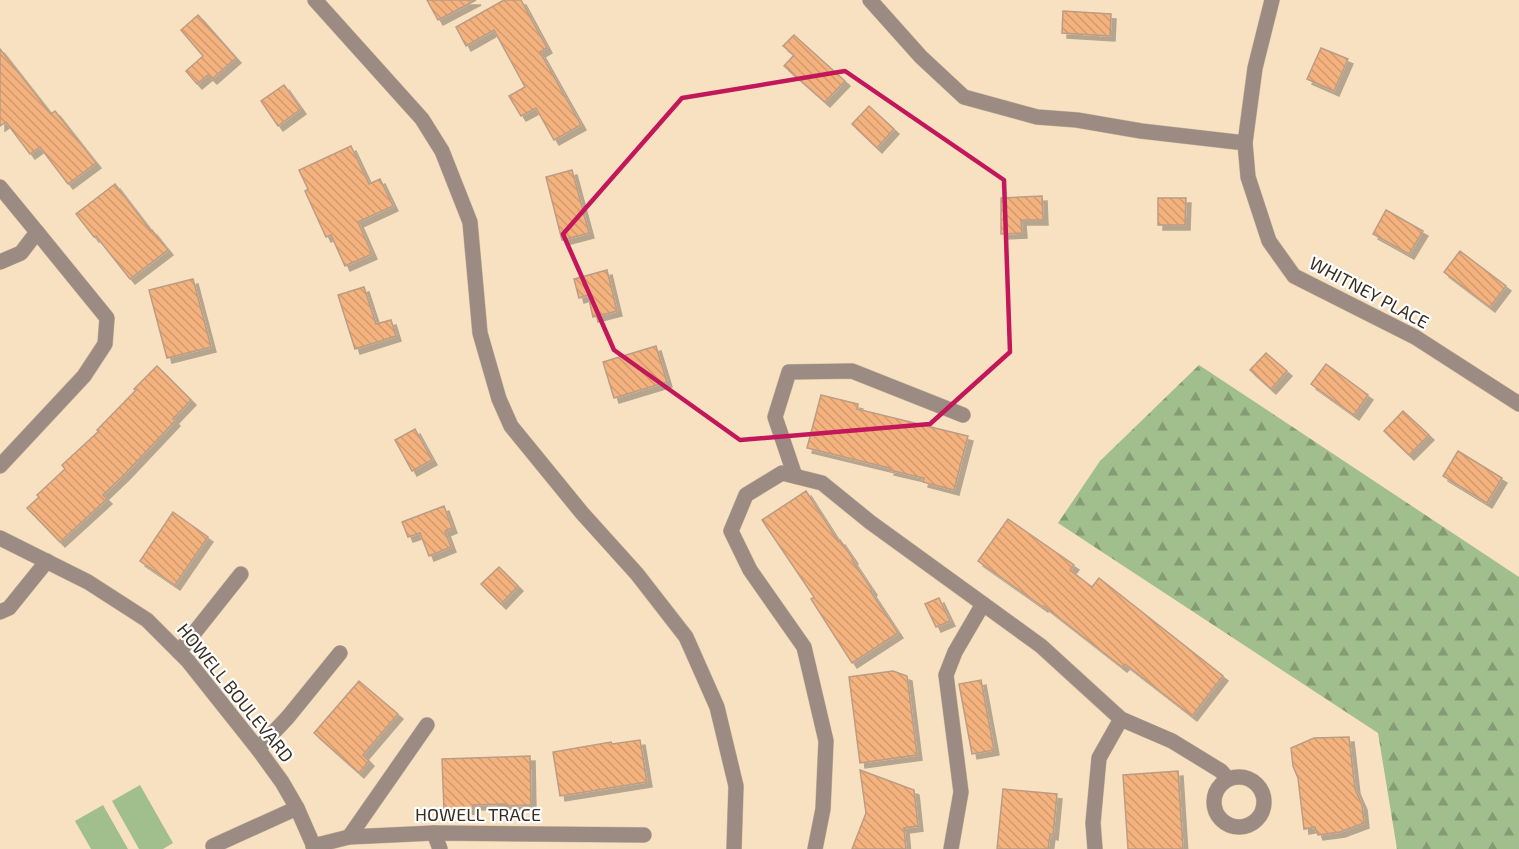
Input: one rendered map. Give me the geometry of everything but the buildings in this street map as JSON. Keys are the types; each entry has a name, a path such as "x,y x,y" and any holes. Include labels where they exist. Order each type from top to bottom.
{"street":[{"path":"315,0 422,119 442,150 470,222 480,333 500,399 511,426 582,513 637,574 686,638 717,707 736,786 734,849"},
{"path":"870,0 921,57 964,97 1037,117 1245,142"},
{"name":"WHITNEY PLACE","path":"1272,0 1255,68 1245,142 1248,177 1269,241 1294,276 1415,337 1519,404"},
{"path":"0,187 107,318 105,344 84,376 0,466"},
{"path":"0,262 21,253 37,232"},
{"path":"795,476 775,417 789,372 852,371 963,415"},
{"path":"815,849 823,809 826,741 804,646 750,570 731,531 746,495 783,472 822,483 870,522 1041,646 1121,719 1172,741 1221,771 1228,779"},
{"name":"HOWELL BOULEVARD","path":"0,538 88,582 147,620 188,661 258,749 282,782 297,808 314,847"},
{"path":"0,612 9,608 47,561"},
{"path":"179,652 241,574"},
{"path":"951,849 961,792 946,675 955,652 983,604"},
{"path":"258,749 288,717 340,653"},
{"path":"1095,849 1093,823 1099,758 1121,719"},
{"path":"349,837 427,725"},
{"path":"213,846 297,808"},
{"path":"434,833 440,849"},
{"name":"HOWELL TRACE","path":"314,847 349,837 434,833 568,842 644,835"}],"highlighted area":[{"path":"845,71 1004,180 1010,352 930,424 740,440 614,350 563,234 682,98"}],"green space":[{"path":"1199,365 1519,577 1519,849 1397,849 1378,733 1058,523 1100,461"},
{"path":"140,785 173,843 163,849 139,849 112,801"},
{"path":"103,805 128,849 91,849 75,821"}]}
